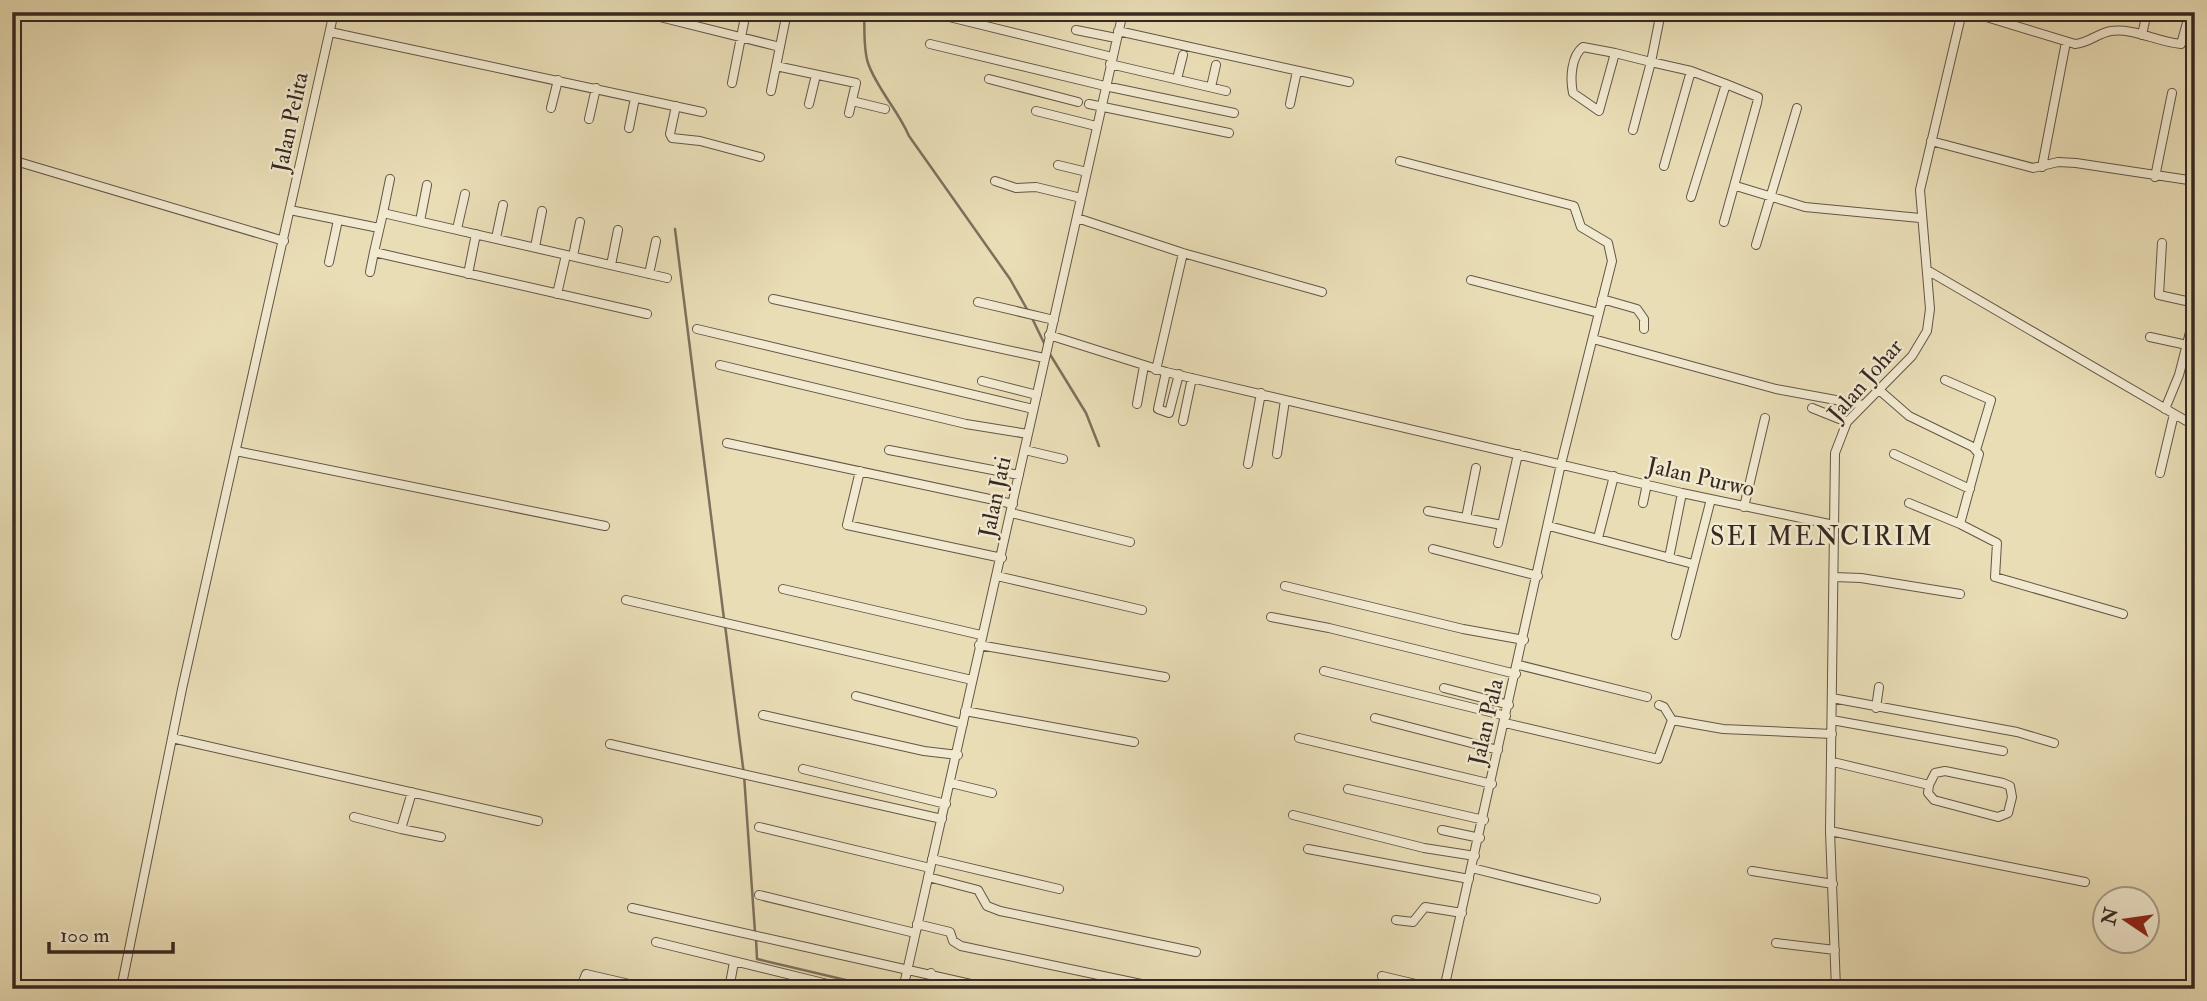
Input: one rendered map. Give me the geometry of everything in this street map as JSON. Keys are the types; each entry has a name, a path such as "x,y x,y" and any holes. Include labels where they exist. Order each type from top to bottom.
{"street":[{"name":"Jalan Pelita","path":"121,989 172,738 334,12"},
{"path":"640,12 780,47"},
{"path":"732,83 746,12"},
{"path":"771,91 787,12"},
{"path":"929,12 1226,91"},
{"path":"1103,12 1123,15"},
{"path":"1633,130 1661,12"},
{"name":"Jalan Johar","path":"1836,989 1830,831 1835,453 1847,422 1912,356 1924,338 1930,309 1920,218 1920,190 1962,12"},
{"path":"1970,12 2066,42 2088,43 2108,31 2125,30 2181,44 2190,12"},
{"path":"2142,35 2147,12"},
{"name":"Jalan Jati","path":"904,985 958,755 980,640 1002,558 1100,106 1123,15"},
{"path":"1076,30 1117,34 1349,82"},
{"path":"330,32 702,112"},
{"path":"2042,167 2066,42"},
{"path":"930,44 1105,86 1234,113"},
{"path":"1615,53 1599,111 1573,93 1571,76 1577,54 1579,49 1586,46 1691,71 1758,97 1736,186 1724,222"},
{"path":"1177,79 1183,55"},
{"path":"1211,87 1216,65"},
{"path":"776,66 856,83 849,113"},
{"path":"1290,104 1297,71"},
{"path":"1664,166 1691,71"},
{"path":"809,104 816,75"},
{"path":"989,79 1078,102"},
{"path":"551,108 558,80"},
{"path":"1691,197 1727,83"},
{"path":"589,119 596,88"},
{"path":"2155,177 2172,93"},
{"path":"629,128 635,98"},
{"path":"852,101 885,109"},
{"path":"1089,104 1229,133"},
{"path":"676,106 670,134 672,138 700,141 760,157"},
{"path":"1756,245 1797,108"},
{"path":"1036,111 1096,126"},
{"path":"1931,141 2030,167 2042,167 2058,162 2076,163 2195,181"},
{"path":"12,160 284,241"},
{"name":"Jalan Pala","path":"1400,161 1574,206 1581,227 1603,238 1611,248 1612,261 1561,464 1518,670 1444,989"},
{"path":"1058,165 1087,172"},
{"path":"370,272 390,178"},
{"path":"995,181 1016,188 1036,187 1082,198"},
{"path":"420,220 428,185"},
{"path":"1736,186 1805,207 1920,218"},
{"path":"457,229 465,194"},
{"path":"496,238 503,205"},
{"path":"290,210 379,228"},
{"path":"535,247 542,211"},
{"path":"383,212 667,278"},
{"path":"1077,218 1183,253 1322,292"},
{"path":"329,262 338,220"},
{"path":"557,294 580,222"},
{"path":"611,265 618,230"},
{"path":"468,274 476,234"},
{"path":"649,274 656,241"},
{"path":"2162,243 2160,296 2195,303"},
{"path":"374,252 647,314"},
{"path":"1156,369 1183,253"},
{"path":"1927,270 2195,426"},
{"path":"1471,279 1599,313"},
{"path":"773,299 1044,355"},
{"path":"1602,299 1637,309 1644,319 1644,329"},
{"path":"978,302 1054,320"},
{"path":"2165,409 2195,313"},
{"path":"697,329 1033,409"},
{"path":"2150,337 2187,345"},
{"name":"Jalan Purwo","path":"1049,339 1166,372 1682,493 1833,525"},
{"path":"1593,339 1776,389 1863,405"},
{"path":"720,365 966,424 1028,434"},
{"path":"1137,404 1144,366"},
{"path":"1166,372 1158,407 1170,412 1179,374"},
{"path":"1183,421 1192,378"},
{"path":"1945,380 1991,400 1976,450"},
{"path":"982,381 1037,395"},
{"path":"1878,389 1909,416 1979,454 1960,524"},
{"path":"1248,464 1261,393"},
{"path":"1277,454 1285,400"},
{"path":"1812,408 1847,422"},
{"path":"2160,473 2174,414"},
{"path":"1744,507 1765,418"},
{"path":"727,443 860,471 1012,508 1130,542"},
{"path":"889,450 1019,475"},
{"path":"1025,450 1063,459"},
{"path":"236,451 605,526"},
{"path":"1498,543 1518,454"},
{"path":"1894,454 1970,489"},
{"path":"1466,518 1476,467"},
{"path":"860,471 848,525 1002,558"},
{"path":"1598,538 1614,476"},
{"path":"1643,503 1647,484"},
{"path":"1669,558 1682,493"},
{"path":"1676,635 1711,499"},
{"path":"1909,503 1997,543 1995,577 2123,614"},
{"path":"1428,511 1502,524"},
{"path":"1549,526 1693,564"},
{"path":"1433,550 1538,576"},
{"path":"996,576 1142,610"},
{"path":"1834,577 1861,578 1960,594"},
{"path":"1285,586 1463,629 1524,640"},
{"path":"783,589 980,640 1165,677"},
{"path":"626,600 972,680"},
{"path":"1271,617 1647,697"},
{"path":"1324,671 1658,759 1672,720"},
{"path":"1876,708 1879,687"},
{"path":"1444,688 1509,705"},
{"path":"856,696 963,724"},
{"path":"1832,698 2017,732 2054,743"},
{"path":"1659,705 1664,707 1672,720 1723,729 1832,734"},
{"path":"965,711 1134,743"},
{"path":"763,715 924,751 958,755"},
{"path":"1375,718 1498,750"},
{"path":"1832,720 2003,751"},
{"path":"1299,737 1492,784"},
{"path":"172,738 538,821"},
{"path":"610,744 942,819"},
{"path":"1833,762 1929,785"},
{"path":"803,769 946,804"},
{"path":"1945,771 2003,783 2010,786 2012,797 2008,813 1997,817 1934,800 1928,793 1929,785 1935,774 1945,771"},
{"path":"951,783 992,793"},
{"path":"1349,789 1484,820"},
{"path":"401,829 412,792"},
{"path":"1293,815 1423,848 1475,856"},
{"path":"354,817 442,838"},
{"path":"759,827 930,868 1059,889"},
{"path":"1442,830 1480,838"},
{"path":"1830,831 2085,882"},
{"path":"1308,849 1469,879"},
{"path":"930,868 978,890 987,906 1000,911 1196,952"},
{"path":"1472,868 1596,899"},
{"path":"1752,871 1833,884"},
{"path":"759,895 916,928 950,932 953,941 961,946 1165,989"},
{"path":"1396,920 1413,922 1425,907 1462,913"},
{"path":"632,908 763,939 908,967 993,989"},
{"path":"656,943 848,989"},
{"path":"1776,943 1835,950"},
{"path":"729,989 734,962"},
{"path":"927,989 931,973"},
{"path":"580,989 586,974 651,989"},
{"path":"1382,976 1437,989"}],"waterway":[{"path":"864,12 866,57 872,73 909,136 1010,279 1028,311"},
{"path":"675,229 724,619"},
{"path":"1031,316 1045,345"},
{"path":"1048,351 1086,413 1099,446"},
{"path":"725,625 744,775 755,932"},
{"path":"756,939 757,959 884,989"}],"district":[{"name":"SEI MENCIRIM","path":"1822,537"}]}
